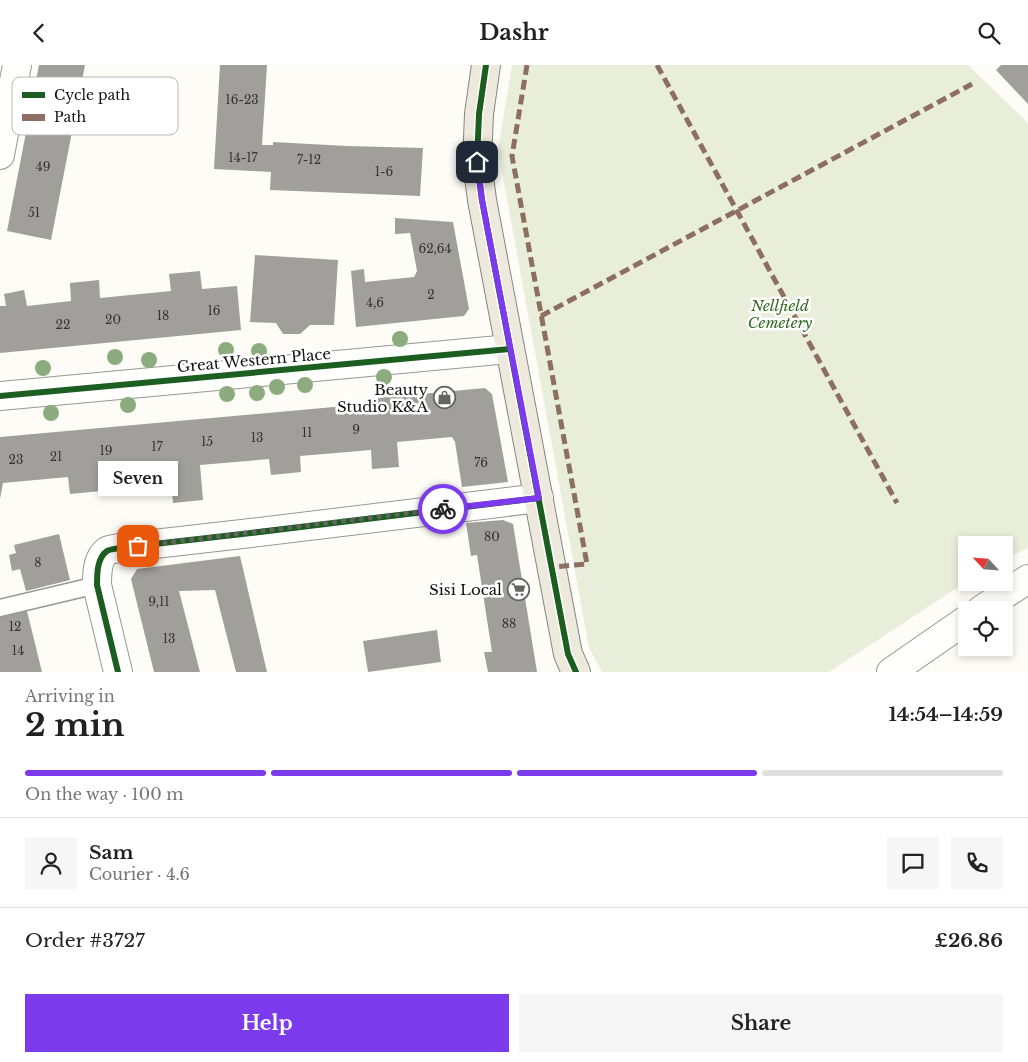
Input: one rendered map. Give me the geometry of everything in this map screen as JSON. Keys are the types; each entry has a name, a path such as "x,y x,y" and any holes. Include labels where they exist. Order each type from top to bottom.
{"main road":[{"path":"486,65 479,114 477,162 482,200 568,654 576,672"}],"street":[{"path":"0,155 12,95"},
{"name":"Great Western Place","path":"0,396 510,349"},
{"path":"118,672 97,585 100,561 107,551 119,548 539,498"},
{"path":"998,601 1025,586"},
{"path":"891,672 958,626"}],"lane":[{"path":"0,608 97,585"}],"green space":[{"name":"Nellfield Cemetery","path":"512,65 968,65 1028,123 1028,548 1013,555 1013,536 958,536 958,587 829,672 602,672 589,648 498,150"}],"building":[{"path":"39,65 85,65 83,77 37,77"},
{"path":"220,65 267,65 262,145 273,145 273,142 423,148 420,196 270,190 271,172 214,169"},
{"path":"1001,65 1028,65 1028,104 996,70"},
{"path":"26,135 71,135 51,240 7,231"},
{"path":"395,218 453,222 469,309 464,316 356,327 351,271 364,269 365,282 414,277 417,271 410,233 395,234"},
{"path":"255,255 338,260 334,325 310,325 300,334 283,334 276,323 250,322"},
{"path":"200,271 202,289 237,286 241,330 0,353 0,306 6,306 4,294 24,290 27,306 71,301 70,283 99,280 100,298 171,291 169,274"},
{"path":"485,388 492,394 508,482 462,487 455,442 452,437 397,442 399,467 372,469 371,450 300,456 301,472 271,475 269,459 200,465 203,500 173,503 170,468 99,475 101,491 70,494 68,477 3,483 0,499 0,437 378,403 378,398"},
{"path":"503,520 513,524 537,672 488,672 484,652 492,652 477,555 471,556 466,523"},
{"path":"59,534 70,580 26,591 20,569 12,571 9,555 16,553 14,545"},
{"path":"240,556 267,672 236,672 215,590 179,591 200,672 154,672 131,579 137,569"},
{"path":"27,611 42,672 0,672 0,617"},
{"path":"437,630 441,662 368,672 363,641"}],"marked path":[{"path":"527,65 512,156 587,564 552,567"},
{"path":"657,65 897,503"},
{"path":"541,316 972,84"}],"cycle path":[{"path":"486,65 479,114 477,162 482,200 568,654 576,672"},
{"path":"0,396 510,349"},
{"path":"118,672 97,585 99,562 108,550 539,498"}],"way so far":[{"path":"138,546 443,509"}],"place":[{"name":"Beauty Studio K&A","path":"444,398"},
{"name":"Seven","path":"138,546"},
{"name":"Sisi Local","path":"518,589"}],"route":[{"path":"443,509 539,498 482,200 477,162"}]}
